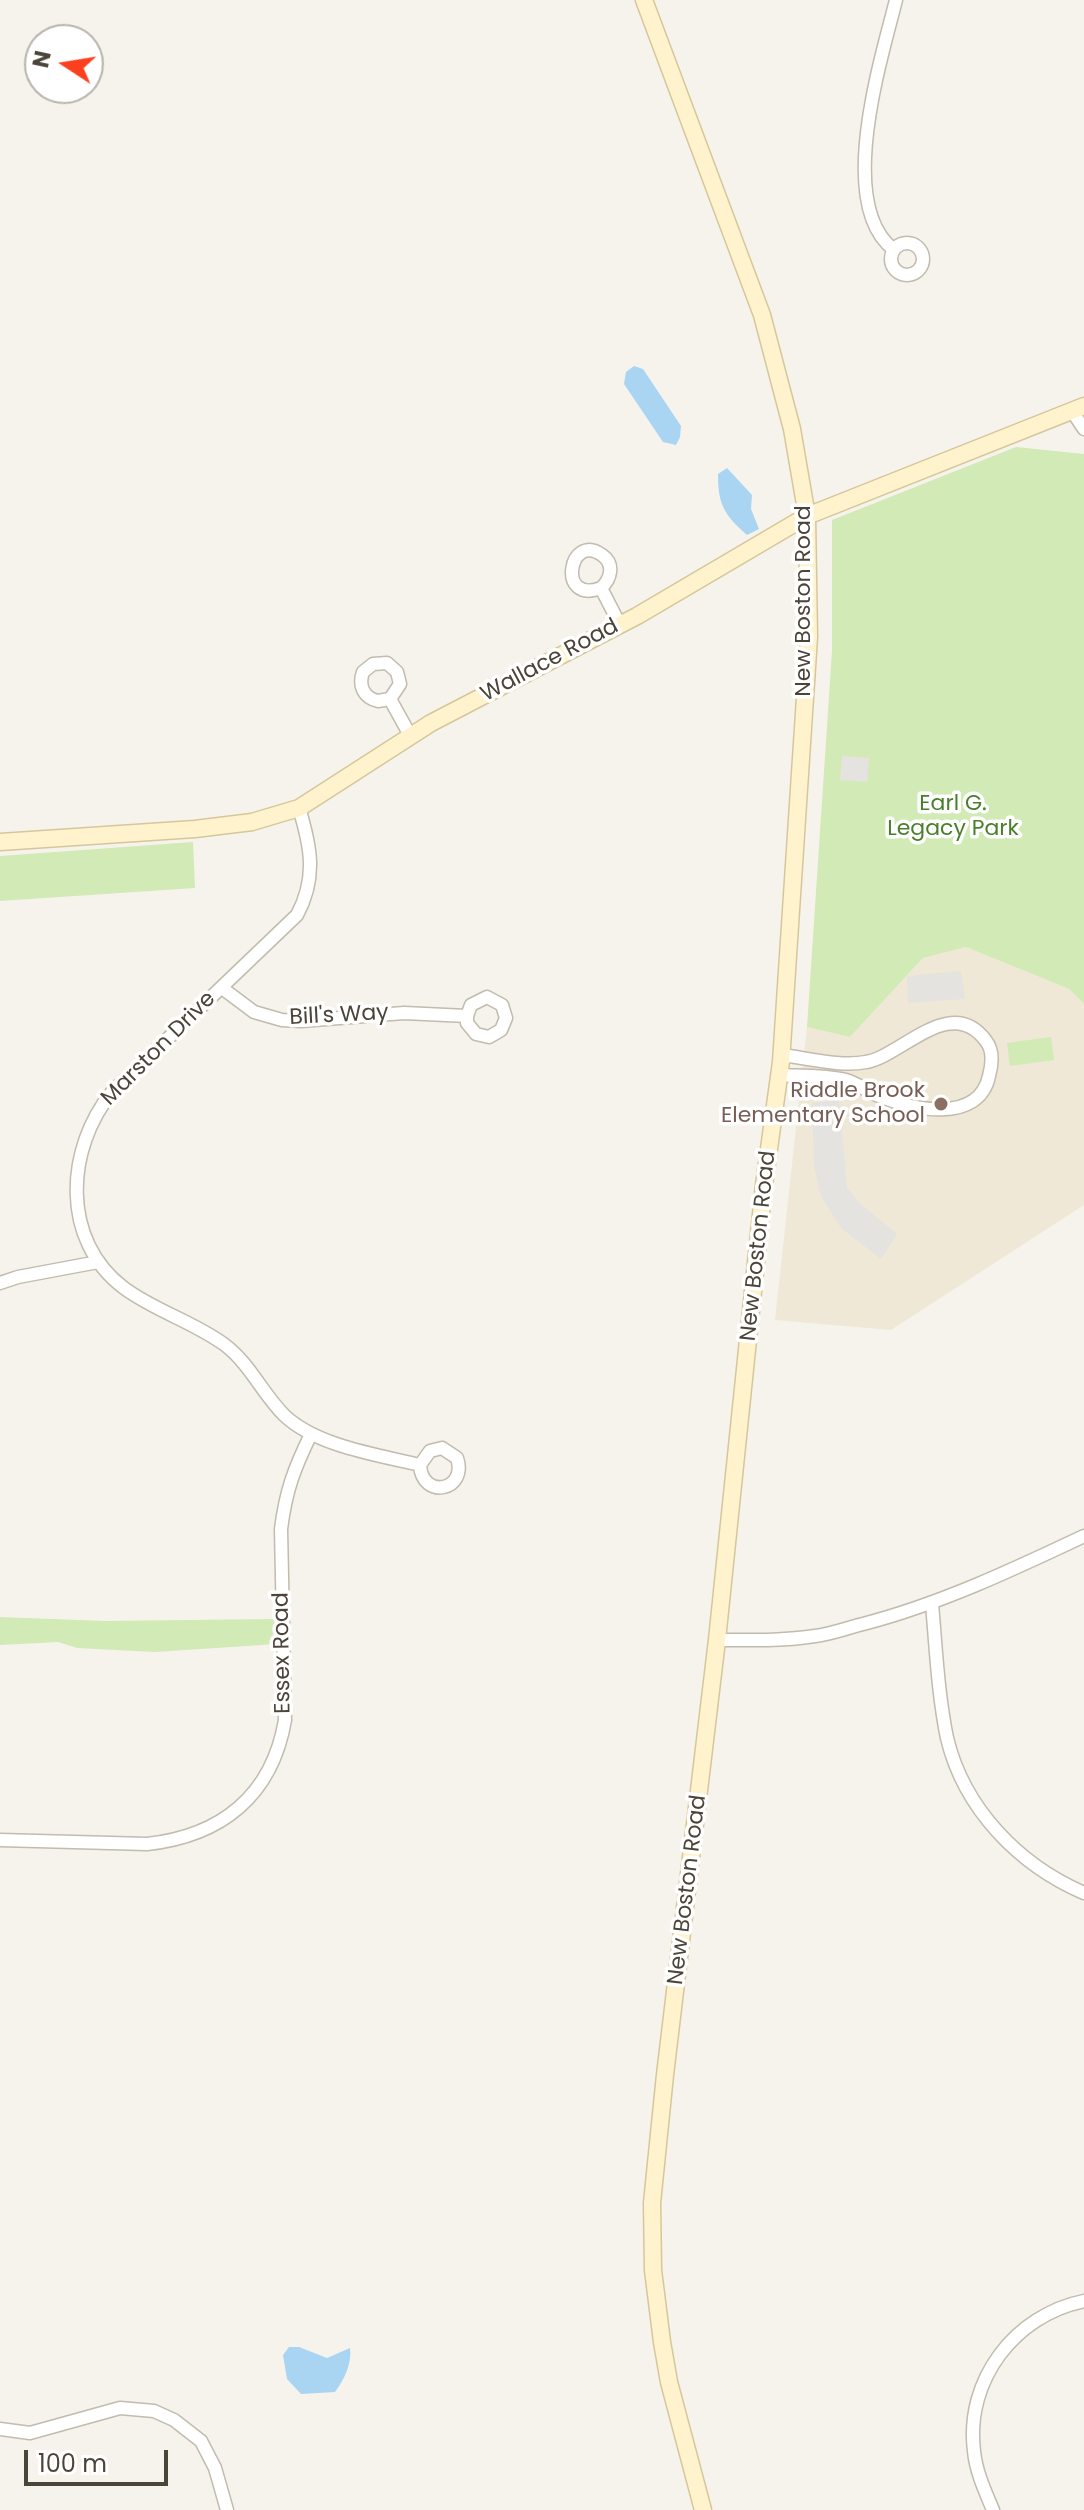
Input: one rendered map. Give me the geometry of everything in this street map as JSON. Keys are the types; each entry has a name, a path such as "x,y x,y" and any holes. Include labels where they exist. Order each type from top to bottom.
{"street":[{"name":"New Boston Road","path":"644,0 765,323 792,429 807,516 809,637 781,1055 652,2203 653,2270 662,2342 674,2405 703,2510"},
{"path":"894,250 881,239 873,219 866,186 865,152 871,107 896,0"},
{"name":"Wallace Road","path":"0,842 195,829 252,822 299,808 431,723 620,625 807,516 1078,408"},
{"path":"1078,408 1084,429"},
{"path":"601,588 620,625"},
{"path":"390,699 411,737"},
{"name":"Marston Drive","path":"299,808 312,867 306,899 287,926 112,1092 90,1124 79,1156 76,1195 82,1228 98,1262 123,1288 227,1347 247,1366 285,1416 311,1434 420,1465"},
{"name":"Bill's Way","path":"222,988 254,1012 282,1020 404,1013 467,1016"},
{"path":"779,1075 841,1079 890,1101 919,1108 945,1109 967,1105 981,1097 989,1078 992,1057 985,1039 965,1025 954,1023 919,1033 869,1062 781,1055"},
{"path":"0,1283 98,1262"},
{"name":"Essex Road","path":"0,1840 147,1844 170,1841 192,1836 231,1814 260,1784 281,1743 285,1720 281,1553 284,1507 291,1474 311,1434"},
{"path":"717,1640 818,1636 932,1604 1084,1536"},
{"path":"932,1604 948,1742 975,1803 1008,1843 1046,1874 1084,1893"},
{"path":"993,2510 973,2450 974,2418 981,2386 996,2358 1017,2334 1044,2315 1084,2301"},
{"path":"0,2429 30,2433 120,2408 154,2411 174,2420 201,2441 215,2468 227,2510"}],"shaded area":[{"path":"842,756 869,758 867,782 840,780"},
{"name":"Riddle Brook Elementary School","path":"966,947 1069,989 1084,1004 1084,1205 891,1330 775,1320 807,1027 850,1037 923,958"},
{"path":"961,971 965,999 908,1003 907,976"},
{"path":"839,1100 847,1187 859,1203 897,1234 881,1259 841,1228 821,1196 814,1167 812,1103"}],"green space":[{"name":"Earl G. Legacy Park","path":"1016,447 1084,454 1084,1004 1069,989 966,947 923,958 850,1037 807,1027 832,651 832,520"},
{"path":"193,842 195,888 0,901 0,856"},
{"path":"1051,1037 1054,1060 1010,1066 1007,1043"},
{"path":"0,1617 104,1621 276,1619 277,1644 155,1652 77,1648 58,1642 0,1645"}],"water":[{"path":"634,366 643,369 681,426 676,445 663,442 624,384 626,372"},
{"path":"727,468 752,495 751,509 759,529 747,535 728,515 721,501 718,474"},
{"path":"289,2347 299,2347 327,2358 350,2348 347,2372 335,2392 301,2394 287,2379 283,2355"}],"place":[{"name":"Riddle Brook Elementary School","path":"941,1104"}]}
